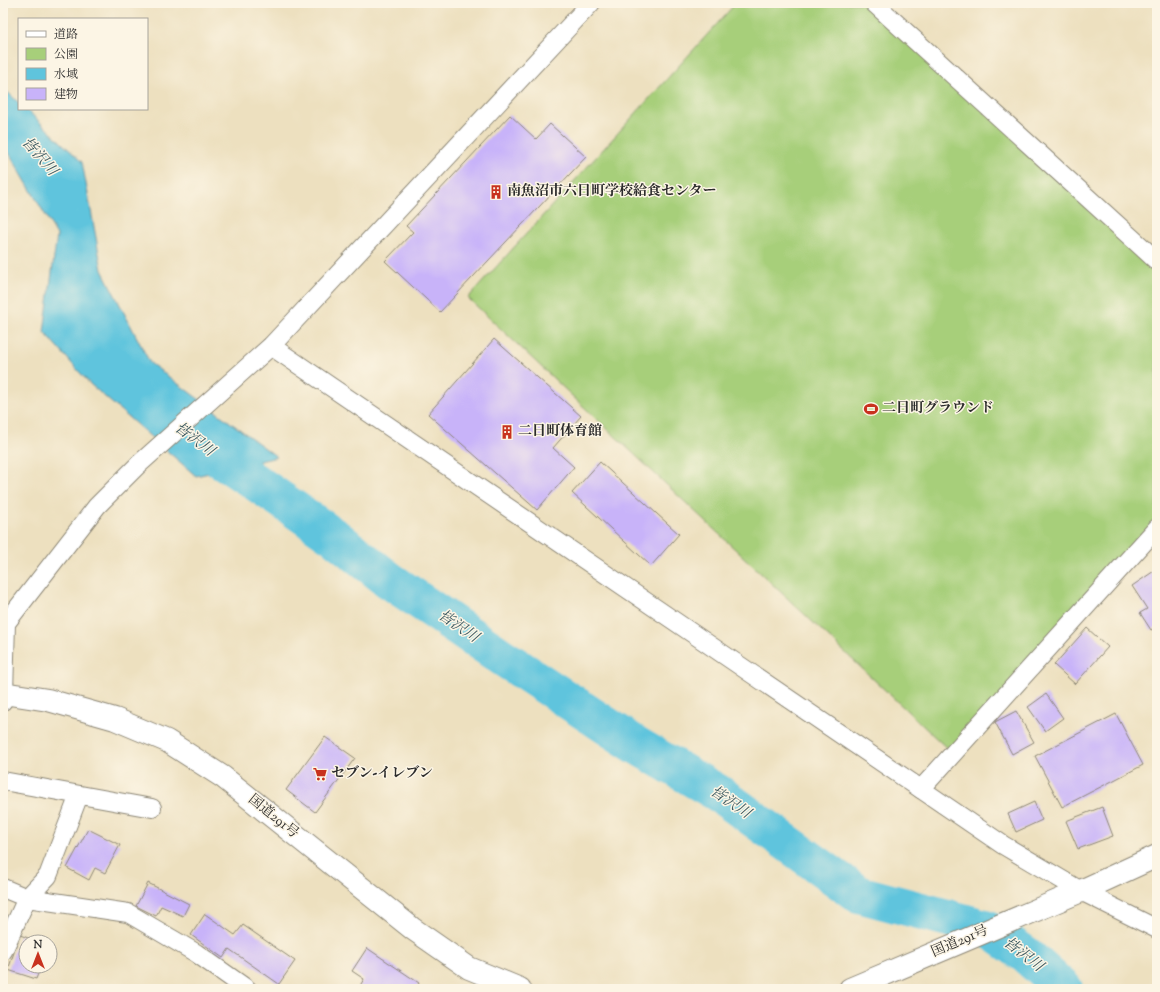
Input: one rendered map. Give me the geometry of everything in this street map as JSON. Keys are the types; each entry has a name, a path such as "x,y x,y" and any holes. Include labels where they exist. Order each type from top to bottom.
{"highway":[{"name":"国道291号","path":"3,696 48,700 115,719 167,741 223,777 412,929 469,968 520,989"},
{"name":"国道291号","path":"850,989 1081,891 1157,856"}],"street":[{"path":"3,696 6,623 97,506 138,465 271,346 591,3"},
{"path":"874,3 1157,261"},
{"path":"271,346 1003,845 1081,891 1157,929"},
{"path":"921,789 1157,528"},
{"path":"3,781 152,808"},
{"path":"3,951 27,898 48,876 79,795"},
{"path":"3,888 27,898 128,913 196,953 247,989"}],"green space":[{"name":"二日町グラウンド","path":"736,3 874,3 1157,261 1157,528 953,754 468,298"}],"water":[{"path":"3,88 18,102 18,110 27,110 82,162 102,270 150,363 277,457 196,476 90,384 44,332 57,235 8,151 3,149"}],"building":[{"name":"南魚沼市六日町学校給食センター","path":"510,115 536,139 550,124 586,157 440,312 385,261 413,232 406,226"},
{"name":"二日町体育館","path":"494,339 581,416 553,448 574,467 537,510 428,414"},
{"path":"600,462 679,534 651,566 572,493"},
{"path":"1157,569 1157,627 1151,630 1140,613 1147,609 1132,586"},
{"path":"1087,628 1108,647 1075,684 1054,665"},
{"path":"1046,694 1063,718 1045,731 1028,707"},
{"path":"1016,711 1034,742 1012,754 995,722"},
{"path":"1116,714 1143,765 1062,807 1035,756"},
{"name":"セブン-イレブン","path":"325,737 355,758 315,812 286,790"},
{"path":"1034,802 1042,820 1016,832 1008,814"},
{"path":"1102,807 1113,836 1078,849 1066,821"},
{"path":"88,829 120,845 105,873 95,868 89,880 67,868"},
{"path":"148,883 189,904 183,916 161,906 156,916 136,906"},
{"path":"205,914 235,935 243,925 295,961 279,984 229,949 223,958 191,935"},
{"path":"18,941 18,973 8,970"},
{"path":"367,948 419,983 416,989 358,989 364,979 352,971"},
{"path":"20,974 38,974 36,979"}],"waterway":[{"name":"皆沢川","path":"190,439 336,538 389,580 505,659 636,745 718,793 858,894 989,929 1026,955 1064,989"}],"place":[{"name":"南魚沼市六日町学校給食センター","path":"496,192"},
{"name":"二日町グラウンド","path":"871,409"},
{"name":"二日町体育館","path":"507,432"},
{"name":"セブン-イレブン","path":"320,774"}]}
